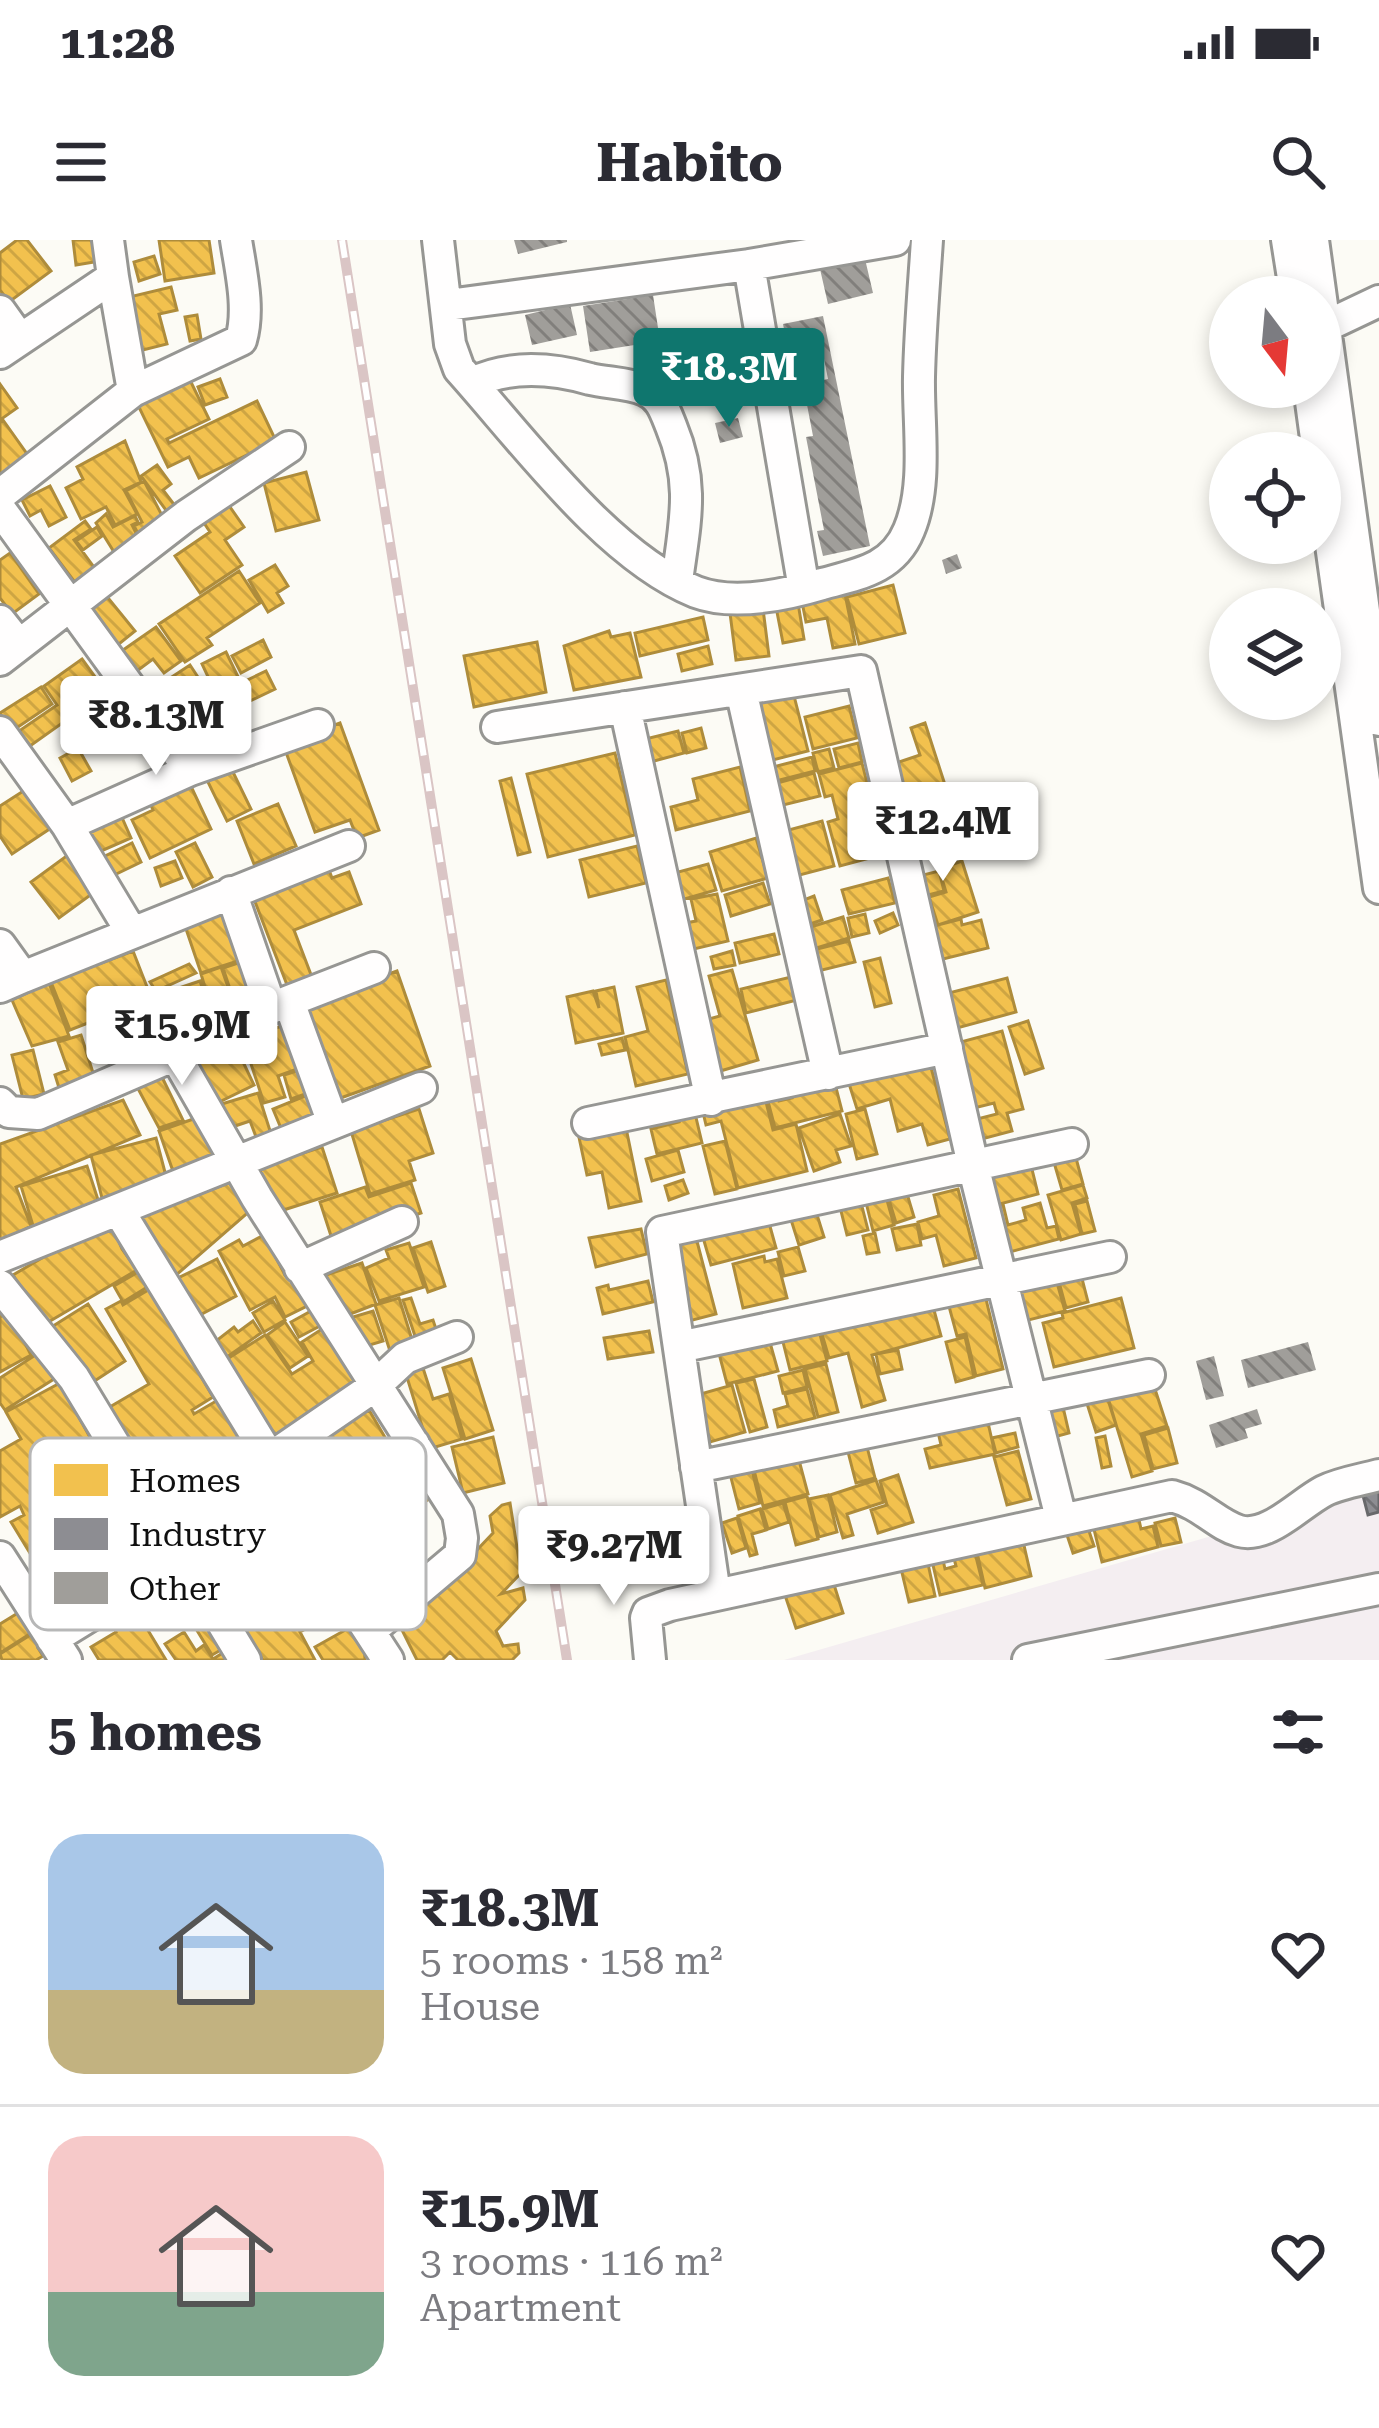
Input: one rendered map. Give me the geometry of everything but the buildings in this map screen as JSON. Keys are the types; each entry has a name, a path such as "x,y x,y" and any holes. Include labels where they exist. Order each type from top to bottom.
{"street":[{"path":"108,240 133,391"},
{"path":"0,495 133,391 241,340 244,299 236,240"},
{"path":"438,240 450,344 459,369 631,555 698,592 731,599 805,589 872,571 896,556 918,505 927,240"},
{"path":"448,305 711,255 749,265 895,240"},
{"path":"1287,240 1293,276"},
{"path":"1313,240 1317,276"},
{"path":"749,265 805,589"},
{"path":"0,311 10,346 113,277"},
{"path":"1341,320 1379,301"},
{"path":"472,383 518,370 565,372 645,390 661,401 685,459 689,495 677,581"},
{"path":"1335,408 1379,720"},
{"path":"6,642 72,604 202,505 289,447"},
{"path":"0,509 190,770"},
{"path":"1334,564 1379,888"},
{"path":"497,727 861,671 1061,1518"},
{"path":"741,690 828,1074"},
{"path":"626,707 711,1100"},
{"path":"67,825 190,770 318,725"},
{"path":"0,732 67,825 132,933"},
{"path":"0,944 12,982 349,846"},
{"path":"232,892 333,1123"},
{"path":"0,1103 9,1112 38,1114 374,968"},
{"path":"588,1123 947,1048"},
{"path":"175,1055 300,1268 410,1438"},
{"path":"0,1257 421,1088"},
{"path":"715,1594 662,1232 1072,1144"},
{"path":"119,1211 258,1438"},
{"path":"300,1268 402,1222"},
{"path":"679,1347 1111,1257"},
{"path":"0,1286 74,1378 110,1438"},
{"path":"299,1438 375,1386 406,1358 458,1337"},
{"path":"696,1467 1149,1375"},
{"path":"426,1463 458,1514 462,1538 460,1555 426,1583"},
{"path":"650,1660 645,1630 648,1613 715,1594 1172,1496 1195,1502 1233,1530 1249,1533 1271,1525 1327,1489 1379,1475"},
{"path":"0,1557 30,1604"},
{"path":"1028,1660 1136,1649 1379,1589"},
{"path":"59,1650 86,1630"},
{"path":"226,1630 245,1660"},
{"path":"370,1630 388,1660"}],"shaded area":[{"path":"1379,1487 1379,1660 784,1660 1215,1535"}],"railway":[{"path":"342,240 567,1660"}]}
